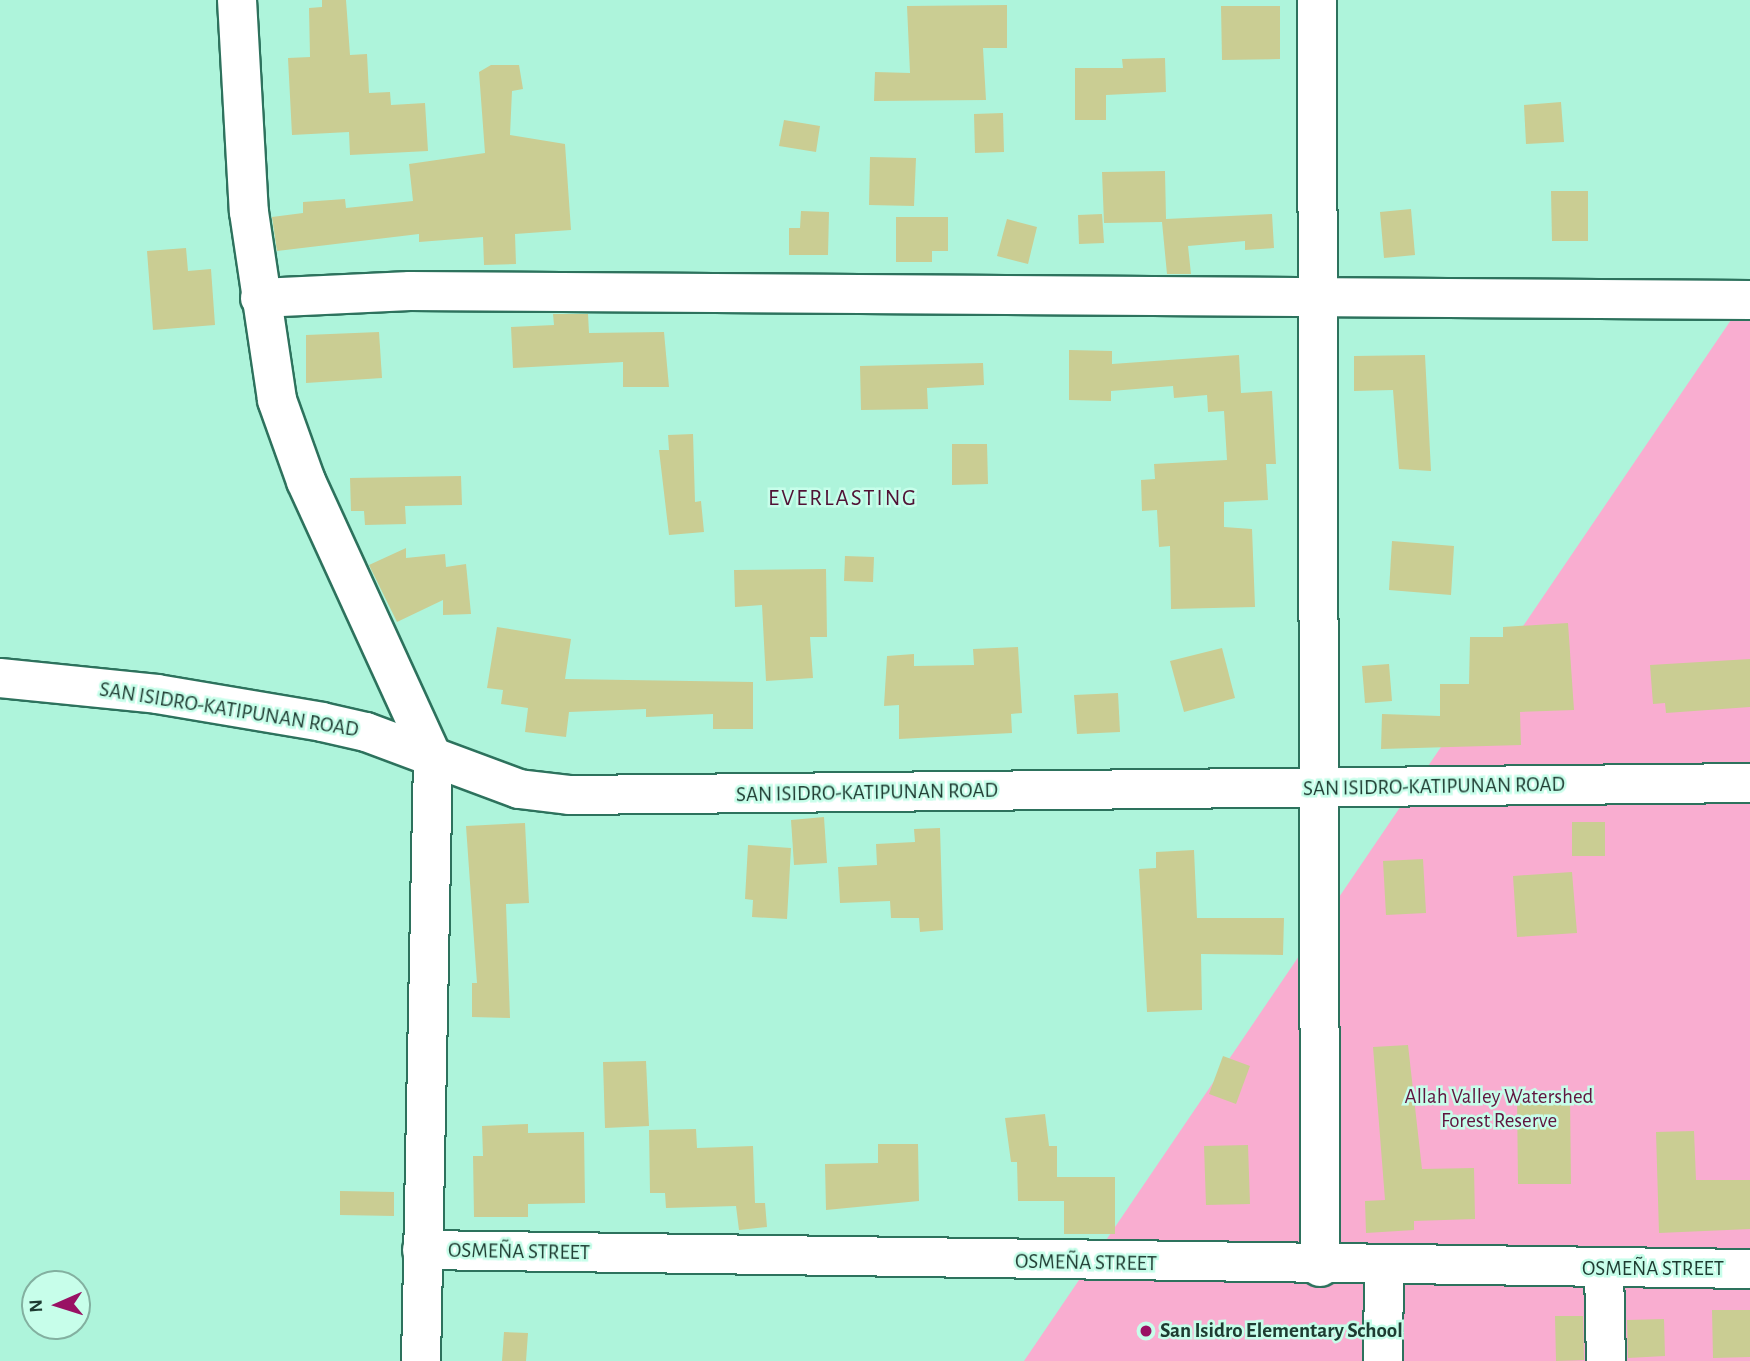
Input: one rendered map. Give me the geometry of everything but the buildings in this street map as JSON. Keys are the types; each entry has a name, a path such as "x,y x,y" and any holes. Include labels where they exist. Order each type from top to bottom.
{"street":[{"path":"237,0 260,298 277,400 306,481 433,759 421,1361"},
{"path":"1317,0 1320,1268"},
{"path":"260,298 410,292 1750,300"},
{"name":"SAN ISIDRO-KATIPUNAN ROAD","path":"0,678 268,712 366,732 519,789 569,795 1750,783"},
{"name":"OSMEÑA STREET","path":"422,1250 1320,1268 1750,1269"},
{"path":"1383,1361 1384,1268"},
{"path":"1604,1268 1606,1361"}],"green space":[{"name":"Allah Valley Watershed Forest Reserve","path":"1750,292 1750,1361 1024,1361"}],"place":[{"name":"San Isidro Elementary School","path":"1146,1331"}],"district":[{"name":"EVERLASTING","path":"843,499"}]}
